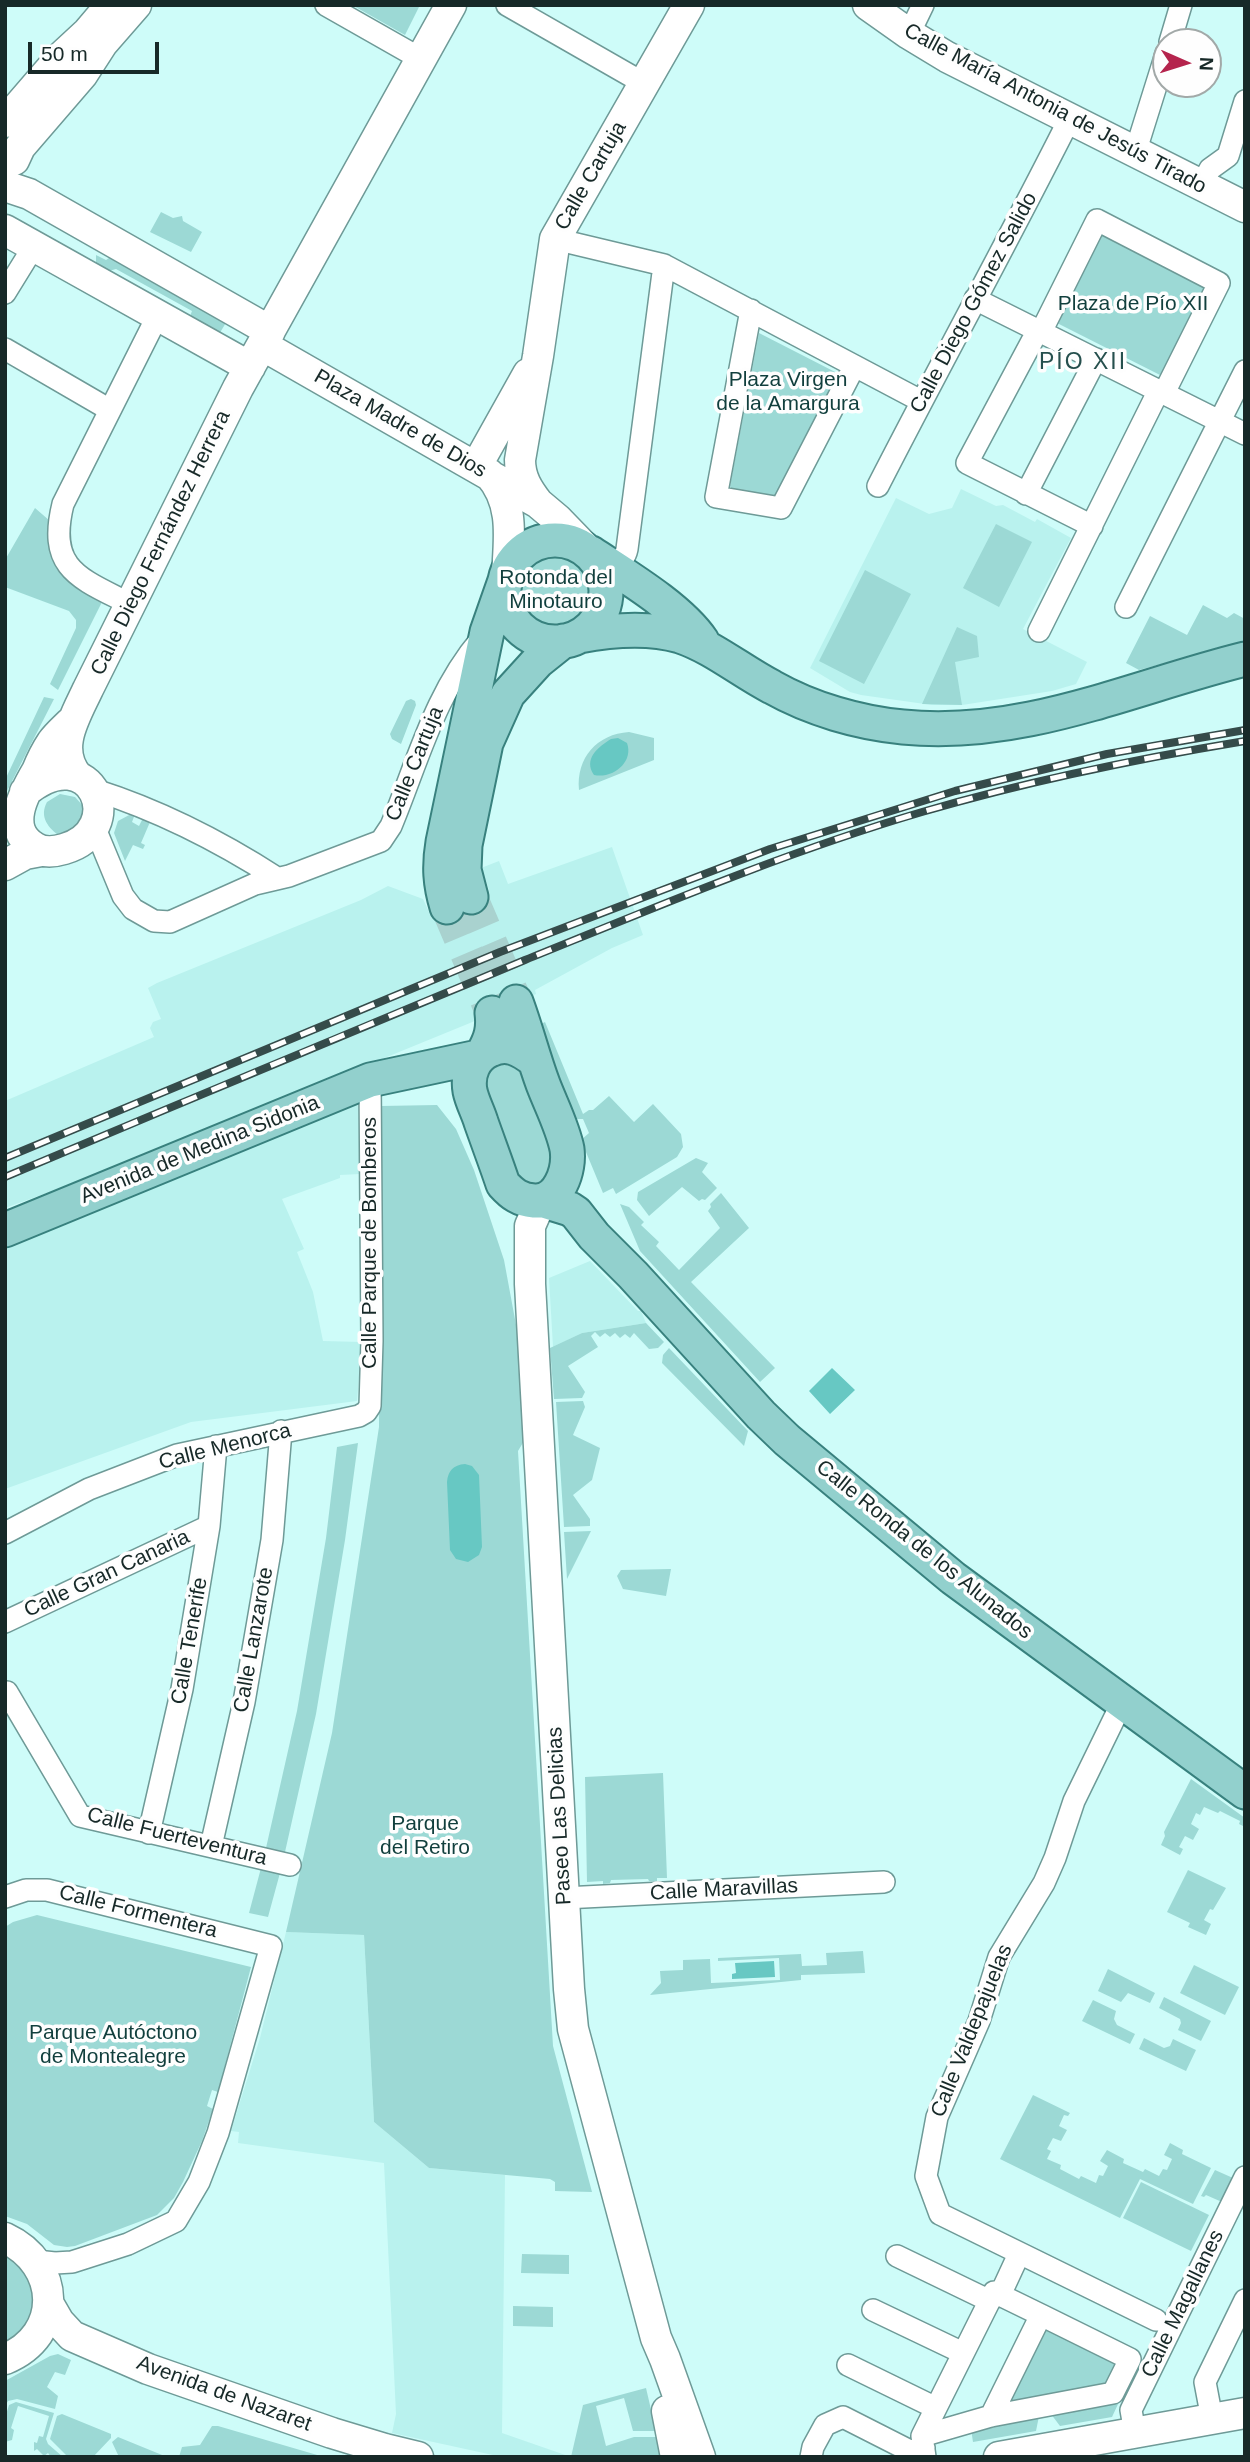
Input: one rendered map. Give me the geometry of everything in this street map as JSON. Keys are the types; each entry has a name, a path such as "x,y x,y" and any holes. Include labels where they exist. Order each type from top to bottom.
{"main road":[{"path":"705,646 691,628 652,595 575,544 543,541 527,548 515,560 507,575 505,593 508,609 517,624 530,635 546,641 615,631 682,637 705,646 774,689 820,708 858,719 903,727 962,730 1002,725 1085,707 1245,682"},
{"path":"571,639 592,626 606,597 605,580 599,565 589,552"},
{"name":"Calle Cartuja","path":"507,575 487,632 439,867 441,887 459,902 465,845 486,743 508,694 538,661 571,639"},
{"path":"1085,707 1245,659"},
{"path":"503,1184 470,1091 470,1079 504,1007 534,1060"},
{"name":"Avenida de Medina Sidonia","path":"5,1230 384,1077 480,1055 496,1047 521,1049 534,1060"},
{"name":"Calle Ronda de los Alunados","path":"534,1060 566,1148 599,1219 633,1275"},
{"path":"384,1077 442,1082 476,1109"},
{"path":"543,1201 556,1192 563,1180 567,1164 566,1148"},
{"name":"Calle Ronda de los Alunados","path":"503,1184 521,1199 543,1201 576,1213 603,1247 633,1275 787,1440 953,1578 1245,1792"}],"street":[{"path":"11,182 13,125 61,57 88,32 110,5"},
{"path":"13,125 82,75 102,44 136,5"},
{"path":"326,5 421,59"},
{"name":"Calle Diego Fernández Herrera","path":"86,783 68,763 66,754 73,720 261,348 451,5"},
{"path":"507,5 645,84"},
{"name":"Calle Cartuja","path":"538,503 526,486 520,469 555,239 689,5"},
{"name":"Calle María Antonia de Jesús Tirado","path":"868,5 947,57 1245,207"},
{"path":"909,34 923,5"},
{"path":"1174,28 1181,5"},
{"path":"1135,153 1152,98"},
{"path":"1201,186 1210,169 1228,156 1245,101"},
{"name":"Calle Diego Gómez Salido","path":"878,486 975,299 1002,254 1069,120"},
{"name":"Plaza Madre de Dios","path":"11,182 261,348 538,503"},
{"path":"1039,631 1092,526 1167,394 1219,283 1097,220 1040,331 967,463 1092,526"},
{"name":"Plaza Madre de Dios","path":"5,230 158,315 261,348"},
{"path":"555,239 664,265 921,401"},
{"path":"5,293 34,246"},
{"path":"538,503 589,552 613,561 621,560 626,554 664,265"},
{"path":"975,299 1245,434"},
{"path":"751,310 716,497 781,508 854,366"},
{"path":"130,604 86,581 69,567 60,550 57,527 63,504 158,315"},
{"path":"5,349 110,410"},
{"name":"Calle Cartuja","path":"507,575 508,507 500,490 482,470 538,356"},
{"path":"1026,494 1096,359"},
{"path":"1126,607 1245,371"},
{"name":"Calle Cartuja","path":"94,826 122,896 133,909 154,921 170,922 255,884 289,876 381,841 391,826 445,690 468,654 487,632"},
{"name":"Calle Diego Fernández Herrera","path":"13,814 52,742 73,720"},
{"path":"41,851 23,837 13,814 38,781 50,775 64,774 134,803 253,862 277,878"},
{"path":"5,865 25,854 56,852 83,839 94,826 99,814 99,802 86,783"},
{"name":"Calle Parque de Bomberos","path":"370,1406 384,1077"},
{"name":"Paseo Las Delicias","path":"503,1184 530,1284"},
{"name":"Paseo Las Delicias","path":"543,1201 530,1226 530,1284 573,2029 656,2338 700,2457"},
{"name":"Calle Menorca","path":"5,1533 89,1489 177,1455 359,1416 370,1406"},
{"name":"Calle Lanzarote","path":"211,1846 244,1702 269,1554 281,1431"},
{"name":"Calle Tenerife","path":"149,1833 182,1689 209,1526 216,1446"},
{"name":"Calle Gran Canaria","path":"5,1622 209,1526"},
{"name":"Calle Fuerteventura","path":"8,1692 80,1816 290,1865"},
{"name":"Calle Valdepajuelas","path":"1019,2254 940,2214 926,2176 937,2117 979,2021 999,1957 1044,1883 1074,1801 1124,1704"},
{"name":"Calle Maravillas","path":"564,1898 884,1882"},
{"name":"Calle Formentera","path":"5,1897 26,1889 47,1890 271,1946 218,2133 199,2182 176,2221 128,2244 72,2262 36,2261"},
{"name":"Calle Magallanes","path":"1135,2433 1131,2410 1245,2177"},
{"path":"5,2238 21,2245 36,2261 46,2280 48,2303 44,2323 33,2341 18,2354 5,2359"},
{"path":"923,2447 936,2407 1019,2254 1156,2320"},
{"path":"811,2457 813,2447 825,2425 843,2417 910,2451 991,2416 1113,2392 1130,2359 1041,2315 897,2256"},
{"path":"1212,2419 1205,2382 1245,2300"},
{"path":"48,2303 72,2336"},
{"path":"873,2310 963,2353"},
{"path":"991,2416 1041,2315"},
{"path":"33,2341 72,2336"},
{"name":"Avenida de Nazaret","path":"72,2336 219,2394 385,2449 418,2457"},
{"name":"Paseo Las Delicias","path":"656,2338 656,2358 676,2457"},
{"path":"848,2365 936,2407"},
{"path":"999,2457 1054,2452 1135,2433 1245,2413"}],"shaded area":[{"path":"961,489 996,506 1003,505 1035,522 1037,519 1071,538 1023,629 1087,662 1076,684 1052,691 962,705 932,705 850,692 810,668 896,498 929,514 952,508"},
{"path":"618,738 627,743 625,763 615,772 594,775 591,759 597,750 611,739"},
{"path":"612,847 643,935 612,948 535,990 536,994 470,1023 108,1171 5,1208 5,1101 154,1037 150,1028 153,1022 161,1019 148,988 361,900 388,886 423,899 430,914 489,890 481,868 499,861 508,884"},
{"path":"356,1103 359,1107 360,1174 340,1175 340,1178 282,1199 304,1249 297,1252 313,1292 323,1341 362,1342 357,1401 191,1422 5,1489 5,1249"},
{"path":"590,1261 638,1311 641,1311 646,1323 582,1333 553,1347 549,1278"},
{"path":"832,1368 855,1390 830,1414 809,1391"},
{"path":"465,1464 472,1466 479,1475 482,1547 479,1555 468,1562 456,1559 450,1550 447,1482 452,1469"},
{"path":"286,1932 364,1935 374,2122 429,2168 505,2175 502,2433 571,2457 502,2457 392,2433 396,2414 384,2163 238,2143 239,2132 231,2131 260,2038"},
{"path":"774,1961 775,1977 732,1979 732,1974 736,1973 735,1963"}],"green space":[{"path":"352,5 420,5 405,35"},
{"path":"161,212 173,218 182,216 183,221 202,232 191,252 150,232"},
{"name":"Plaza de Pío XII","path":"1101,234 1106,234 1207,286 1164,377 1055,322"},
{"path":"96,255 106,260 112,256 227,321 218,336 189,319 192,311 116,269 105,272 96,266"},
{"name":"Plaza Virgen de la Amargura","path":"759,333 841,375 777,497 732,489 730,486"},
{"path":"35,508 50,521 104,598 58,690 50,684 76,628 76,620 69,611 5,587 5,560"},
{"path":"996,524 1032,542 999,607 963,588"},
{"name":"Rotonda del Minotauro","path":"556,555 576,561 586,571 592,591 586,611 576,621 556,627 536,621 526,611 520,591 526,571 536,561"},
{"path":"865,570 911,594 864,684 819,661"},
{"path":"1203,605 1227,618 1234,613 1245,619 1245,642 1139,670 1126,663 1150,616 1187,635"},
{"path":"957,627 977,636 979,657 955,662 962,705 922,704"},
{"path":"44,697 54,699 7,791 5,780"},
{"path":"411,699 416,705 401,744 392,739 390,734 406,701"},
{"path":"629,732 654,738 654,760 579,790 581,768 591,750 607,737"},
{"path":"60,794 75,797 85,808 80,824 61,837 52,830 44,817 47,802"},
{"path":"133,813 132,822 139,826 143,818 150,822 141,843 145,845 143,849 133,845 125,861 114,833 118,821"},
{"path":"545,1022 583,1114 593,1110 609,1096 634,1122 653,1104 681,1134 683,1147 677,1157 616,1194 613,1188 603,1193 581,1140 589,1133 583,1119 574,1119 541,1024"},
{"path":"497,1059 522,1068 555,1160 546,1186 519,1187 478,1083"},
{"name":"Parque del Retiro","path":"437,1105 456,1129 474,1170 504,1260 519,1341 524,1441 518,1451 553,2046 592,2192 555,2191 555,2182 550,2179 429,2168 374,2122 364,1935 286,1932 332,1733 379,1427 381,1106"},
{"path":"696,1158 708,1163 702,1172 717,1188 705,1200 699,1201 682,1187 649,1216 637,1200 638,1192"},
{"path":"721,1193 749,1228 691,1282 775,1368 760,1382 640,1251 620,1204 629,1207 644,1222 641,1225 659,1242 656,1246 679,1270 720,1228 708,1211 710,1204"},
{"path":"646,1323 664,1342 658,1348 649,1349 634,1333 630,1338 625,1334 620,1338 615,1333 610,1337 605,1333 600,1337 595,1332 591,1336 598,1347 568,1366 585,1392 582,1398 554,1399 550,1348 582,1333"},
{"path":"669,1348 748,1431 744,1446 662,1363 663,1355"},
{"path":"583,1401 585,1407 573,1435 600,1448 592,1480 573,1495 590,1519 590,1526 564,1527 556,1402"},
{"path":"358,1443 316,1714 285,1852 266,1848 297,1711 326,1538 337,1447"},
{"path":"591,1531 567,1579 564,1532"},
{"path":"671,1569 666,1596 623,1589 617,1576 621,1570"},
{"path":"663,1773 667,1878 657,1878 657,1881 611,1880 610,1883 603,1884 603,1881 587,1882 585,1777"},
{"path":"1191,1779 1245,1818 1245,1827 1239,1824 1240,1821 1220,1811 1218,1813 1204,1807 1200,1815 1196,1813 1191,1824 1199,1829 1193,1840 1185,1836 1179,1847 1183,1849 1180,1855 1161,1845 1164,1832"},
{"path":"261,1868 280,1873 268,1917 249,1913"},
{"path":"1188,1870 1226,1888 1204,1920 1211,1924 1206,1935 1188,1927 1190,1923 1167,1912"},
{"name":"Parque Autóctono de Montealegre","path":"37,1915 251,1967 218,2092 212,2090 207,2106 213,2109 202,2141 174,2198 157,2215 67,2247 54,2245 27,2224 5,2216 5,1927"},
{"path":"863,1951 865,1973 801,1975 801,1980 650,1995 661,1983 660,1971 683,1970 683,1960 710,1959 711,1983 780,1980 779,1958 718,1961 718,1958 801,1954 802,1966 827,1965 826,1953"},
{"path":"1194,1965 1239,1987 1225,2015 1180,1993"},
{"path":"1108,1969 1155,1993 1150,2003 1128,1993 1121,2002 1098,1991"},
{"path":"1164,1997 1211,2021 1201,2041 1178,2030 1180,2019 1159,2008"},
{"path":"1093,2000 1116,2011 1114,2019 1117,2025 1135,2034 1130,2044 1082,2021"},
{"path":"1144,2038 1164,2048 1170,2046 1173,2039 1196,2050 1186,2071 1139,2049"},
{"path":"1033,2095 1070,2113 1068,2116 1064,2115 1059,2126 1067,2130 1061,2141 1053,2138 1047,2149 1051,2151 1047,2159 1061,2165 1060,2169 1079,2179 1081,2176 1096,2183 1099,2175 1103,2176 1108,2166 1100,2161 1107,2150 1124,2159 1123,2163 1159,2176 1163,2169 1167,2170 1172,2159 1164,2155 1170,2143 1183,2150 1182,2154 1211,2168 1193,2204 1140,2179 1120,2218 1000,2159"},
{"path":"1215,2170 1233,2178 1222,2202 1206,2195 1201,2196"},
{"path":"1141,2182 1209,2215 1191,2251 1123,2218"},
{"path":"5,2251 27,2269 35,2300 31,2318 21,2333 5,2345"},
{"path":"522,2254 569,2255 569,2274 521,2273"},
{"path":"513,2306 553,2307 553,2327 513,2326"},
{"path":"1044,2325 1118,2363 1109,2387 1007,2406"},
{"path":"58,2354 71,2360 65,2375 55,2372 47,2387 58,2396 55,2409 17,2399 8,2401 5,2406 5,2381"},
{"path":"646,2388 656,2431 633,2431 624,2398 596,2406 606,2446 634,2437 658,2437 663,2457 571,2457 583,2405"},
{"path":"16,2402 54,2413 46,2439 63,2457 51,2457 48,2453 44,2456 37,2449 34,2451 34,2442 37,2443 39,2436 43,2437 49,2416 18,2406 11,2428 14,2430 12,2440 5,2442 5,2418 9,2405"},
{"path":"1119,2402 1112,2417 1060,2426 1051,2414"},
{"path":"62,2414 111,2434 111,2438 93,2457 68,2457 50,2439 57,2416"},
{"path":"1039,2416 1036,2431 973,2442 971,2429"},
{"path":"212,2426 324,2457 179,2457 182,2447 200,2445"},
{"path":"118,2437 167,2457 119,2457 112,2442"}],"tunnel":[{"path":"471,897 516,1002"},
{"path":"447,907 492,1013"}],"railway":[{"path":"5,1158 500,952 770,849 955,791 1107,754 1245,730"},
{"path":"5,1177 525,960 722,881 821,845 922,812 1002,790 1123,763 1245,741"}],"district":[{"name":"PÍO XII","path":"1083,363"}]}
